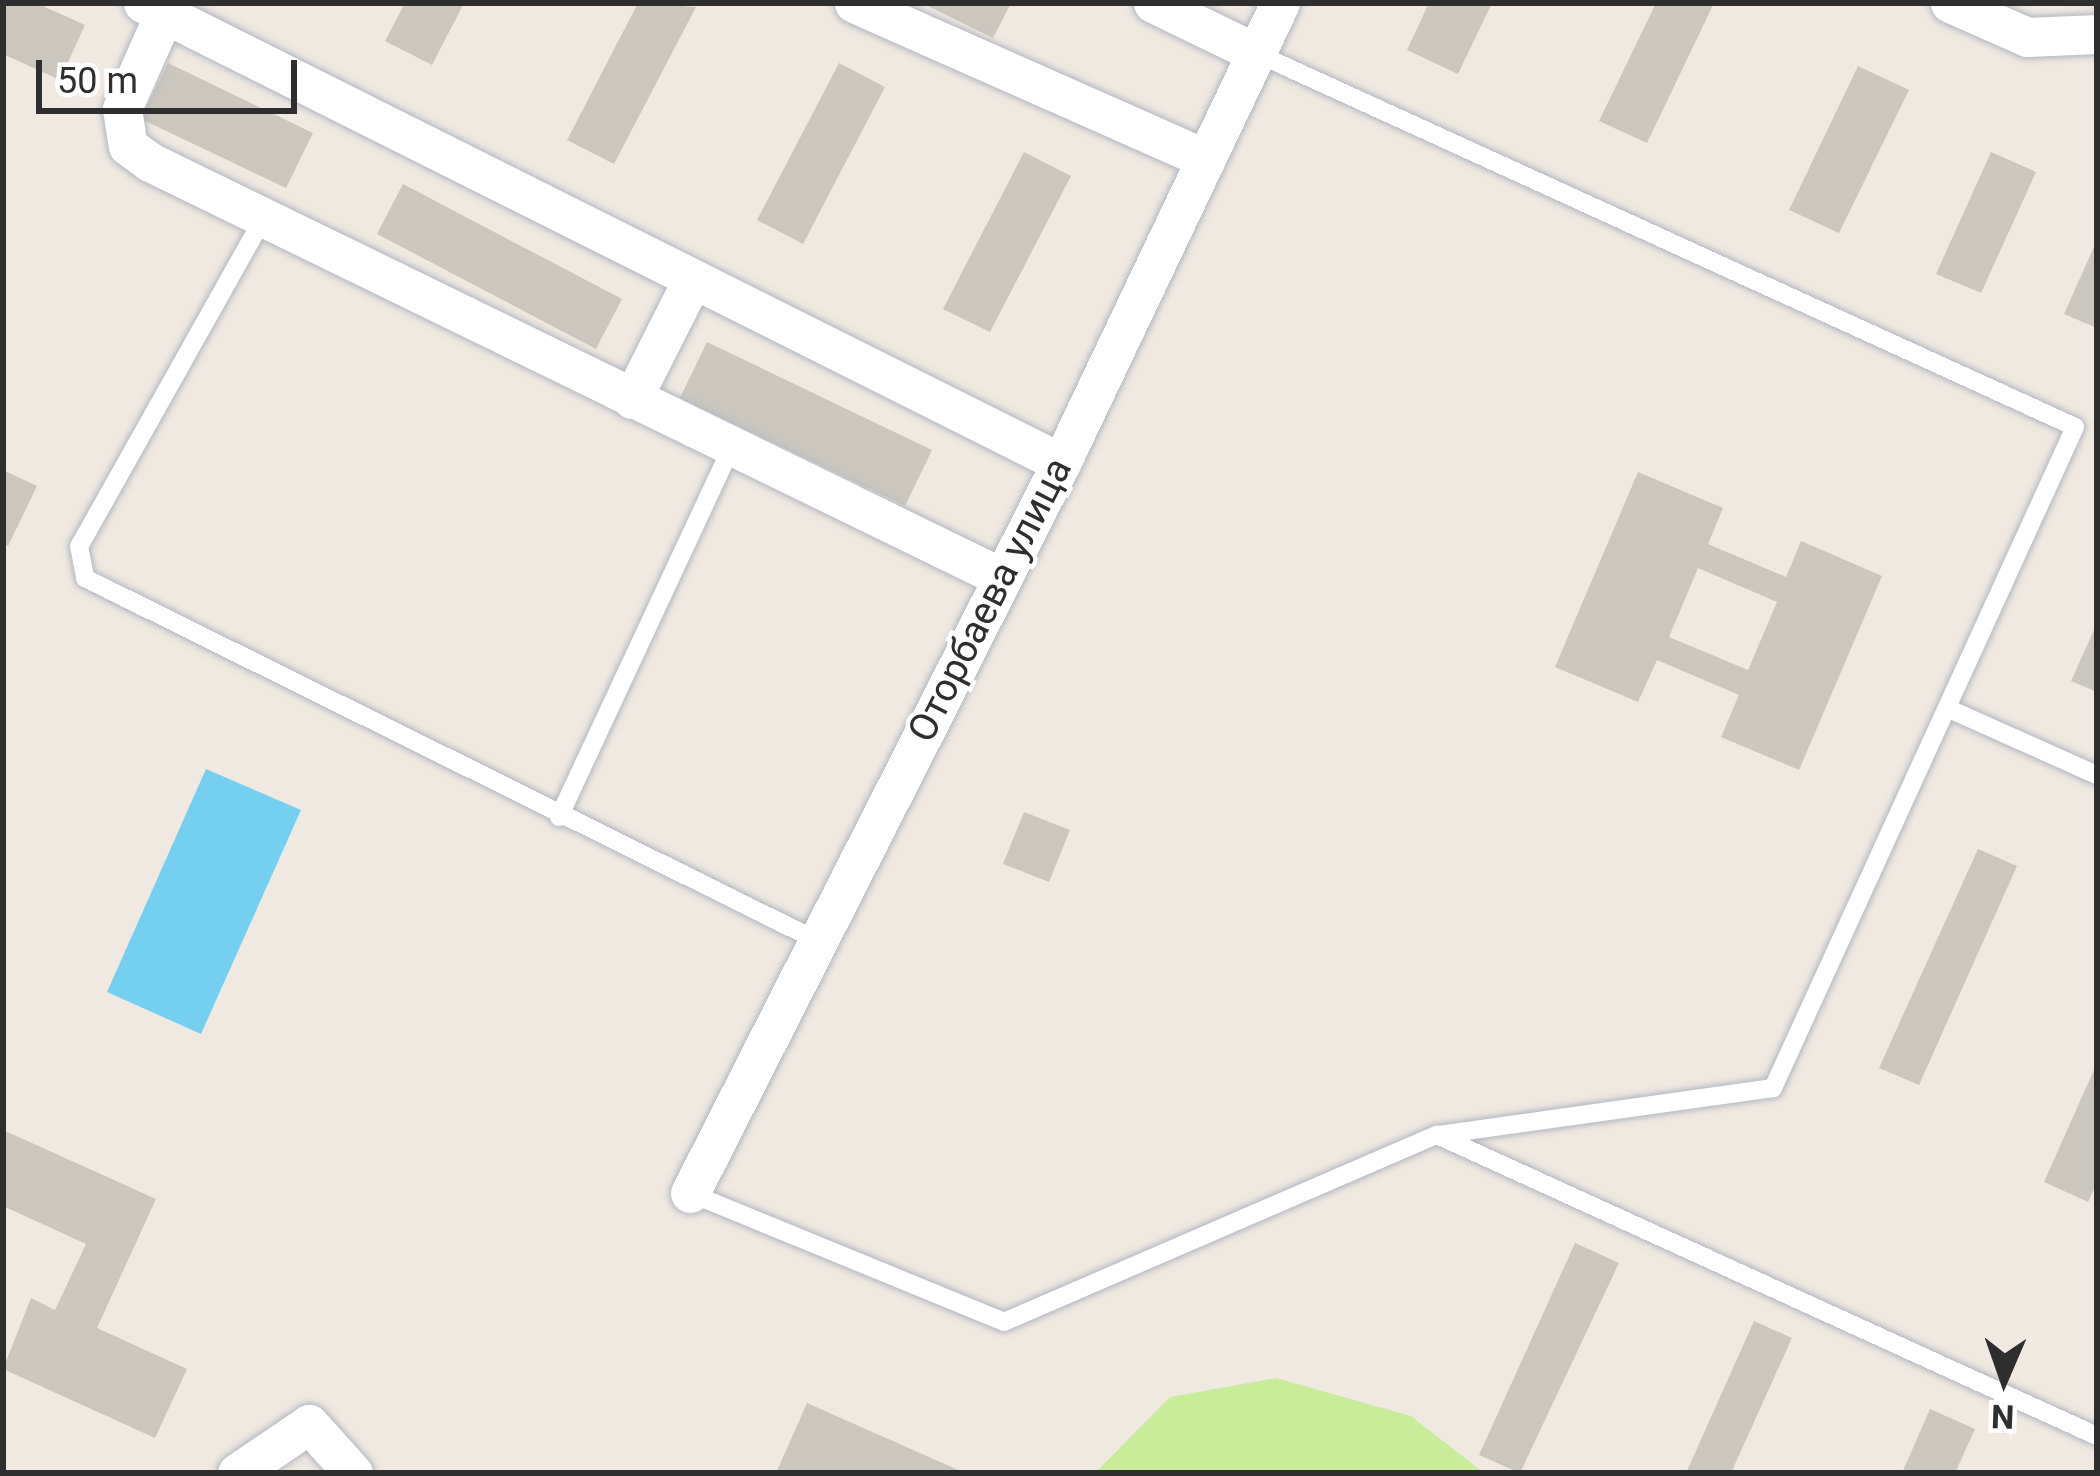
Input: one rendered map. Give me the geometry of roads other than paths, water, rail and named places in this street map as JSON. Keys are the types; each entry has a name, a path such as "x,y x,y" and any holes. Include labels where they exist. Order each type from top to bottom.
{"street":[{"path":"854,3 1206,159"},
{"path":"1153,3 1256,53"},
{"name":"Оторбаева улица","path":"690,1193 998,576 1061,463 1280,3"},
{"path":"1950,3 2027,37 2097,34"},
{"path":"998,576 730,451 128,146 122,110 153,8 690,284 1061,463"},
{"path":"632,399 690,284"},
{"path":"237,1473 309,1424 353,1473"}],"lane":[{"path":"690,1193 1004,1322 1437,1135 1773,1088 2075,428 1256,53"},
{"path":"264,217 79,546 85,578 559,817 818,941"},
{"path":"559,817 730,451"},
{"path":"1947,708 2097,775"},
{"path":"1437,1135 2097,1436"}],"water":[{"path":"206,769 301,810 201,1034 107,992"}]}
